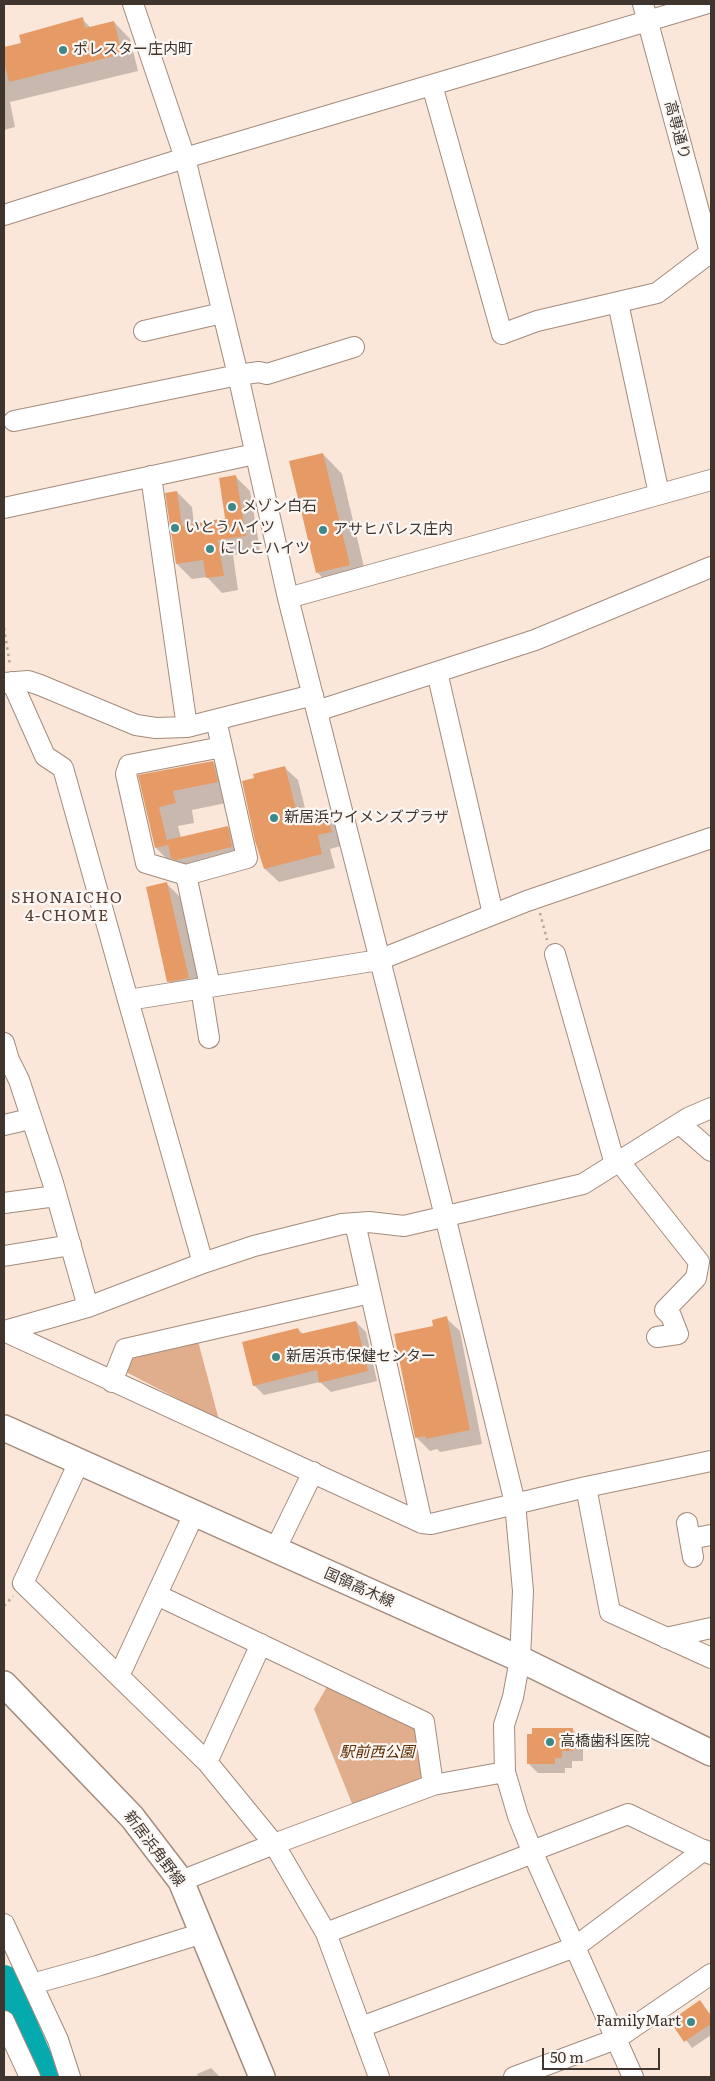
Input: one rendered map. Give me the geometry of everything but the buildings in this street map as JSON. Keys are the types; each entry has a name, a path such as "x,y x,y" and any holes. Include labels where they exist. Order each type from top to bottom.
{"main road":[{"name":"国領高木線","path":"4,1428 520,1659 711,1752"},
{"name":"新居浜角野線","path":"4,1684 132,1817 182,1881 262,2077"}],"street":[{"path":"133,4 184,158 238,375 288,598 445,1216 515,1503 523,1591 520,1659 513,1697 504,1725 505,1772 518,1816 533,1852 633,2077"},
{"path":"4,216 184,158 432,85 645,12 705,4"},
{"name":"高専通り","path":"645,12 711,253"},
{"path":"432,85 502,334 537,321 658,293 711,253"},
{"path":"618,303 659,494"},
{"path":"144,331 222,312"},
{"path":"14,421 238,375 259,372 267,374 354,347"},
{"path":"4,508 255,454"},
{"path":"150,476 187,727"},
{"path":"288,598 711,480"},
{"path":"203,1263 63,768 45,756 8,682 28,681 40,685 136,725 156,728 187,727 216,720 315,703 438,672 535,640 711,567"},
{"path":"438,672 493,914"},
{"path":"216,720 222,746 247,858 186,875 146,863 126,774 129,766 222,746"},
{"path":"128,1000 379,960 536,898 711,838"},
{"path":"186,875 205,987 209,1038"},
{"path":"555,954 617,1162 699,1262 704,1283 665,1310 671,1316 678,1334 657,1337"},
{"path":"4,1043 9,1060 22,1089 71,1245 88,1307"},
{"path":"4,1331 88,1307 203,1263 254,1246 342,1224 404,1226 583,1184 680,1124 711,1108"},
{"path":"4,1125 30,1119"},
{"path":"680,1124 711,1151"},
{"path":"4,1203 56,1196"},
{"path":"355,1223 422,1523"},
{"path":"4,1256 71,1245"},
{"path":"112,1382 125,1349 370,1293"},
{"path":"4,1331 422,1523 431,1524 586,1487 711,1461"},
{"path":"79,1462 23,1583 207,1762 274,1844 326,1933 379,2077"},
{"path":"275,1550 313,1472"},
{"path":"586,1487 610,1612 711,1658"},
{"path":"119,1676 194,1514"},
{"path":"690,1539 711,1535"},
{"path":"157,1595 424,1722 433,1785"},
{"path":"666,1638 711,1628"},
{"path":"207,1762 261,1644"},
{"path":"182,1881 274,1844 433,1785 505,1772"},
{"path":"326,1933 628,1814 708,1852 575,1947 361,2027"},
{"path":"4,1924 58,2040 70,2077"},
{"path":"32,1984 203,1933"},
{"path":"514,2077 616,2038 711,1974"},
{"path":"4,2021 30,2077"}],"path":[{"path":"4,628 8,682"},
{"path":"536,898 551,953 555,954"}],"green space":[{"path":"198,1341 219,1420 124,1371 127,1357"},
{"name":"駅前西公園","path":"328,1685 413,1723 417,1731 424,1774 420,1782 353,1806 314,1709"}],"waterway":[{"path":"4,1979 46,2077"}],"place":[{"name":"ポレスター庄内町","path":"63,50"},
{"name":"メゾン白石","path":"232,507"},
{"name":"いとうハイツ","path":"175,528"},
{"name":"アサヒパレス庄内","path":"323,530"},
{"name":"にしこハイツ","path":"210,549"},
{"name":"新居浜ウイメンズプラザ","path":"274,818"},
{"name":"新居浜市保健センター","path":"276,1357"},
{"name":"高橋歯科医院","path":"550,1742"},
{"name":"FamilyMart","path":"691,2022"}],"district":[{"name":"SHONAICHO 4-CHOME","path":"67,907"}]}
